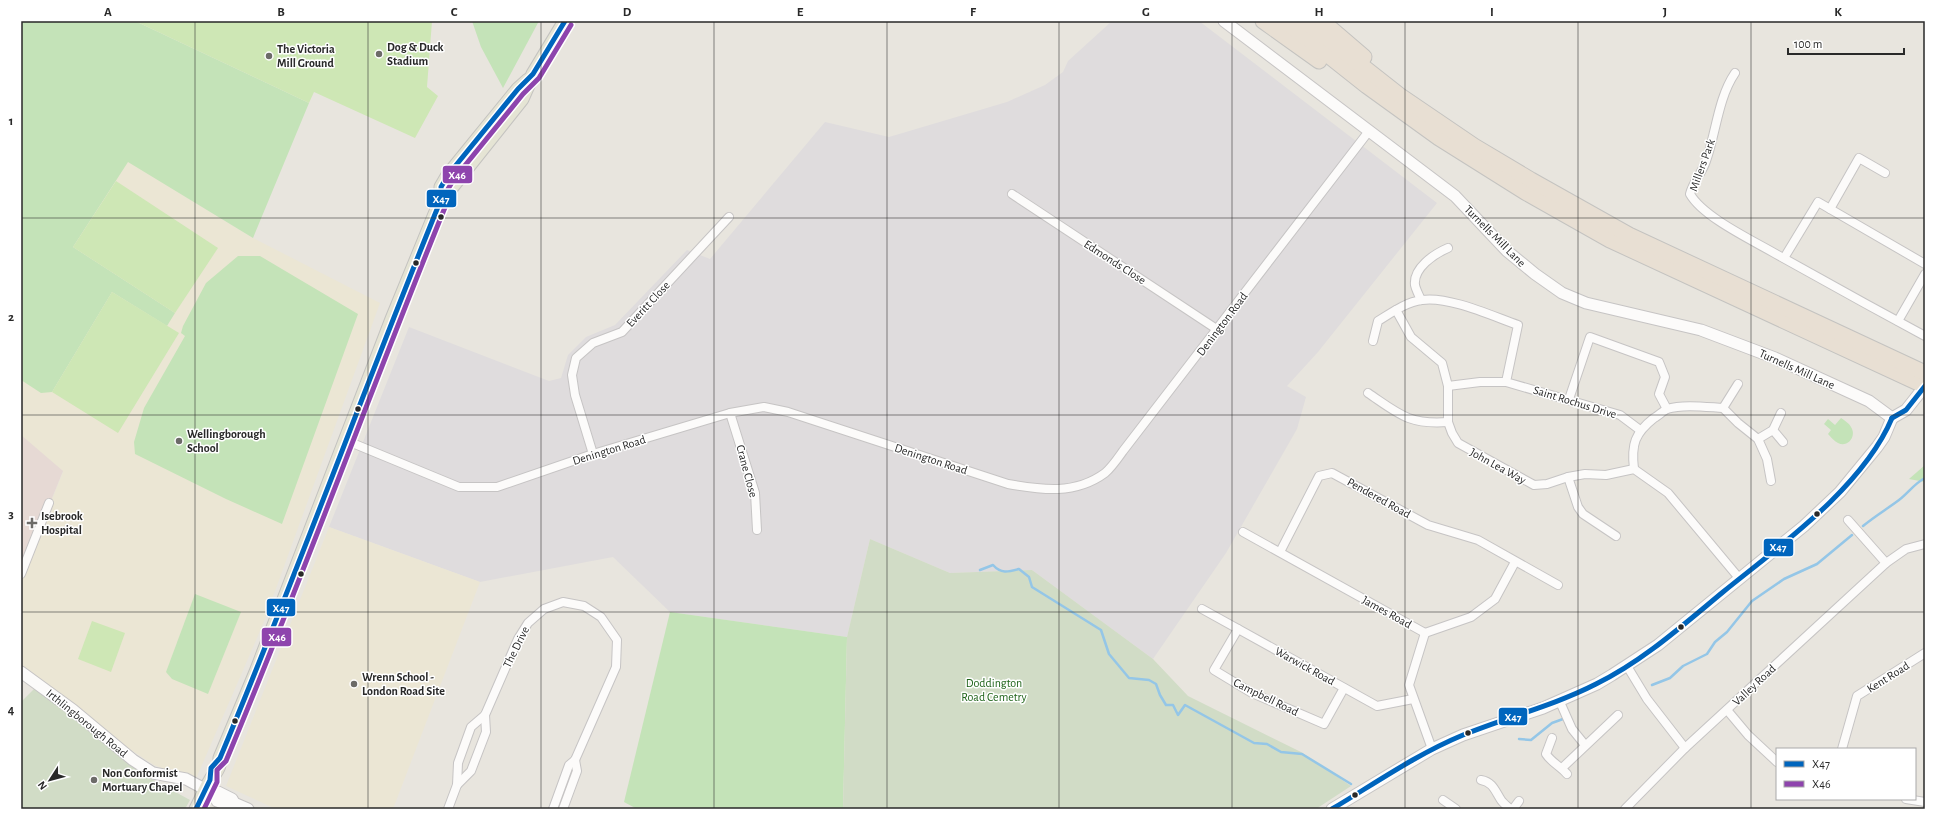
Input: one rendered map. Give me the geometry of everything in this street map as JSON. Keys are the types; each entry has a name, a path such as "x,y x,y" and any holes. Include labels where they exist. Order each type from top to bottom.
{"highway":[{"path":"1263,21 1364,92 1525,192 1610,240 1925,386"},
{"path":"1285,21 1367,86 1439,138"},
{"path":"1305,21 1399,95 1474,146 1629,235 1925,373"},
{"path":"1322,21 1403,90 1474,146"}],"main road":[{"path":"196,809 220,766 220,758 256,672 345,440 442,197 448,192 508,119 526,93 533,74 565,21"},
{"name":"Turnells Mill Lane","path":"1224,21 1455,196 1507,251 1535,274 1562,293 1586,303 1701,330 1768,355 1869,402 1892,418"},
{"path":"1336,808 1432,749 1463,735 1519,718 1560,702 1597,684 1627,666 1668,637 1829,504 1877,447 1888,429 1892,418 1900,414 1910,405 1925,386"},
{"name":"Irthlingborough Road","path":"21,672 73,710 133,760 153,773 191,781 218,792 232,799 234,803 248,809"}],"street":[{"name":"Millers Park","path":"1735,73 1724,96 1702,171 1692,186 1690,194 1695,202 1704,210 1784,258 1925,336"},
{"name":"Denington Road","path":"345,440 459,487 496,486 593,454 730,413 764,407 788,412 1008,484 1042,490 1074,488 1105,472 1218,330 1369,131"},
{"path":"1830,209 1859,158 1886,173"},
{"name":"Edmonds Close","path":"1012,194 1218,330"},
{"path":"1784,258 1818,202 1925,264"},
{"name":"Everitt Close","path":"593,454 575,395 572,375 576,358 593,343 622,332 729,217"},
{"path":"1421,300 1415,284 1419,269 1437,253 1448,248"},
{"path":"1898,321 1925,274"},
{"path":"1373,341 1378,321 1396,310 1421,300 1442,299 1518,325 1506,382"},
{"name":"John Lea Way","path":"1396,310 1411,337 1442,363 1448,386 1448,422 1452,434 1458,443 1534,485 1547,484 1568,477 1585,474 1606,476 1634,469"},
{"path":"1569,399 1590,338 1659,362 1664,377 1658,394 1666,410"},
{"name":"Saint Rochus Drive","path":"1448,386 1480,382 1506,382 1620,415 1640,430"},
{"path":"1723,408 1738,384"},
{"path":"1368,393 1398,414 1416,422 1448,422"},
{"path":"1739,578 1668,493 1634,469 1632,453 1634,442 1640,430 1666,410 1689,407 1723,408 1738,423 1758,439 1767,459 1772,481"},
{"name":"Crane Close","path":"730,413 755,493 757,530"},
{"path":"1758,439 1773,430 1781,413"},
{"path":"1773,430 1783,442"},
{"name":"Pendered Road","path":"1280,552 1319,476 1332,473 1428,525 1478,540 1558,585"},
{"path":"1568,477 1578,507 1583,514 1616,536"},
{"path":"21,574 49,503"},
{"path":"1848,520 1886,563"},
{"name":"James Road","path":"1243,532 1425,633 1408,685 1432,749"},
{"name":"Valley Road","path":"1625,809 1685,748 1886,563 1906,549 1925,544"},
{"path":"1425,633 1471,617 1495,599 1515,562"},
{"name":"The Drive","path":"448,809 457,786 458,763 471,727 485,715 528,623 544,609 563,602 584,606 601,617 617,640 616,667 575,760 569,766 553,809"},
{"name":"Warwick Road","path":"1202,609 1377,706 1413,699"},
{"name":"Campbell Road","path":"1238,629 1214,670 1252,693 1324,724 1344,688"},
{"name":"Kent Road","path":"1842,748 1857,696 1925,653"},
{"path":"1627,666 1647,699 1685,748"},
{"path":"1560,702 1572,730 1585,745"},
{"path":"1727,710 1748,735 1776,761"},
{"name":"The Drive","path":"457,786 471,770 486,732 485,715"},
{"path":"1552,738 1546,754 1550,760 1557,762 1565,771 1585,745 1618,715"},
{"name":"The Drive","path":"563,809 577,771 575,760"},
{"path":"1481,780 1487,781 1495,788 1502,801 1512,809 1519,801"},
{"path":"1443,800 1456,809"},
{"path":"1912,800 1925,802"}],"shaded area":[{"path":"1112,21 1199,21 1437,203 1318,352 1287,386 1306,397 1297,429 1226,553 1153,659 1032,570 950,573 870,539 847,637 670,612 613,557 480,582 329,527 409,327 549,381 561,378 568,355 586,337 615,325 687,250 710,259 825,122 889,137 1007,102 1045,85 1063,72 1068,61"},
{"name":"Wellingborough School","path":"21,92 64,122 253,238 380,303 263,624 195,781 154,765 125,746 72,703 21,666 21,575 63,472 21,435"},
{"name":"Isebrook Hospital","path":"21,435 63,471 21,575"},
{"name":"Wrenn School - London Road Site","path":"329,527 480,582 393,809 276,809 226,786"}],"green space":[{"path":"21,21 135,21 309,103 253,238 128,162 73,247 175,313 167,326 112,292 52,392 41,393 21,380"},
{"path":"135,21 432,21 427,87 438,96 415,138 314,92 309,103"},
{"path":"472,21 539,21 503,88 481,47"},
{"path":"116,181 218,248 175,313 73,247"},
{"path":"238,256 260,256 358,314 282,524 226,499 135,454 134,442 144,408 185,336 181,333 183,326 206,283"},
{"path":"112,292 179,333 118,433 52,392"},
{"path":"1841,418 1849,424 1853,430 1852,437 1848,443 1845,444 1838,443 1834,440 1828,434 1831,430 1824,424 1828,419 1835,425"},
{"path":"1925,465 1925,482 1909,479"},
{"name":"Doddington Road Cemetry","path":"870,539 950,573 1032,570 1153,659 1188,696 1301,752 1351,786 1316,809 843,809 847,637"},
{"path":"195,594 241,612 208,694 172,679 166,672"},
{"path":"670,612 847,637 843,809 637,809 624,802"},
{"path":"92,621 125,633 111,672 78,659"},
{"path":"35,688 144,775 190,800 185,809 21,809 21,702"}],"waterway":[{"path":"1863,526 1899,500 1925,478"},
{"path":"1652,685 1670,678 1683,666 1707,654 1715,642 1727,632 1752,601 1784,579 1817,564 1852,535"},
{"path":"980,570 993,565 999,570 1005,572 1019,569 1029,577 1032,587 1101,630 1109,654 1129,678 1149,680 1156,684 1166,705 1173,705 1178,715 1185,705 1254,743 1267,744 1281,752 1302,754 1351,784"},
{"path":"1519,739 1531,740 1552,723 1563,719"}],"transit line":[{"name":"X47","path":"196,809 210,780 211,768 220,758 277,618 442,197 441,187 448,175 518,89 533,74 565,21"},
{"name":"X46","path":"204,809 217,782 217,770 226,761 283,621 448,200 448,189 454,179 523,94 539,78 571,25"},
{"name":"X47","path":"1892,418 1906,410 1925,386"},
{"name":"X47","path":"1332,809 1429,751 1463,735 1580,692 1630,665 1678,630 1770,555 1818,513 1862,468 1879,443 1892,418"}],"place":[{"name":"Dog & Duck Stadium","path":"379,54"},
{"name":"The Victoria Mill Ground","path":"269,56"},
{"name":"Wellingborough School","path":"179,441"},
{"name":"Isebrook Hospital","path":"32,523"},
{"name":"Wrenn School - London Road Site","path":"354,684"},
{"name":"Non Conformist Mortuary Chapel","path":"94,780"}]}
